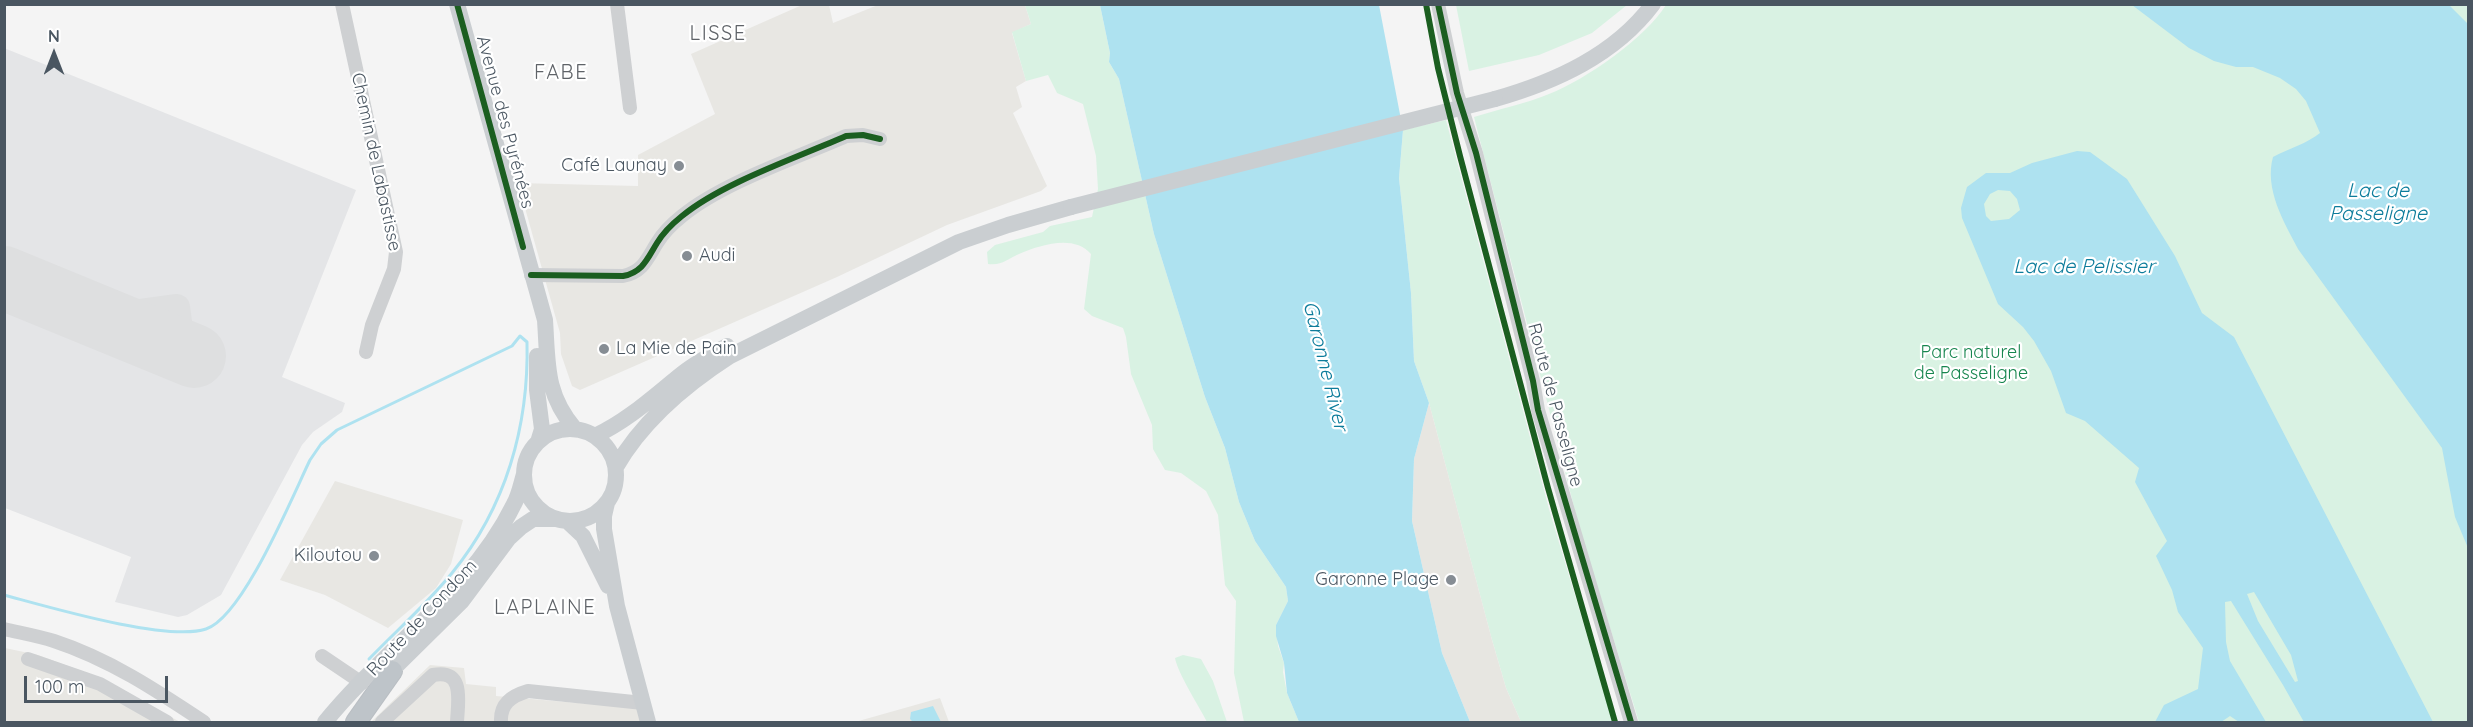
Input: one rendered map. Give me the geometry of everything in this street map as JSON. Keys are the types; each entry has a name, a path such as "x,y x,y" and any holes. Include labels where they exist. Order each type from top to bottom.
{"highway":[{"path":"356,723 392,671"}],"main road":[{"name":"Avenue des Pyrénées","path":"457,4 545,320 548,370 553,394 562,414 575,429"},
{"path":"1494,96 1548,76 1584,58 1623,29 1647,4"},
{"path":"595,436 637,412 685,372 728,346 777,326 956,238 993,224 1544,84 1591,60 1622,37 1653,4"},
{"path":"616,467 629,444 674,397 705,372 730,356 959,242 1070,204"},
{"name":"Avenue des Pyrénées","path":"532,279 536,321 537,390 542,429 538,442"},
{"path":"617,606 583,536 562,520 543,513 533,502 526,489 524,474 526,462 538,442 549,434 575,429 595,436 612,455 616,467 616,480 603,516 604,529 617,606 648,723"},
{"name":"Route de Condom","path":"325,723 450,594 471,568 515,503 524,474"},
{"path":"562,520 582,520 596,513 607,503"},
{"name":"Route de Condom","path":"338,723 462,601 509,538 521,527 533,519 562,520"}],"street":[{"name":"Chemin de Labastisse","path":"342,4 396,252 394,269 372,326 366,352"},
{"path":"617,4 630,108"},
{"name":"Route de Passeligne","path":"1438,4 1457,93 1476,153 1533,381 1538,410 1631,723"},
{"path":"532,279 633,274 646,262 666,232 680,217 708,198 846,136 863,135 880,139"},
{"path":"4,630 53,641 101,660 138,679 204,723"},
{"path":"322,656 362,683"},
{"path":"28,659 100,684 167,723"},
{"path":"382,723 432,675 442,673 451,676 456,682 458,690 457,723"},
{"path":"501,723 500,711 506,703 517,694 528,691 643,704"},
{"path":"177,704 196,723"}],"shaded area":[{"path":"802,5 829,5 833,23 878,5 1025,5 1031,24 1012,33 1026,81 1016,87 1022,107 1013,113 1047,186 1041,191 947,225 837,277 580,390 572,386 561,354 560,333 518,183 638,186 638,155 715,114 691,54"},
{"path":"4,48 356,190 282,377 345,403 342,412 313,432 302,445 221,595 187,615 178,617 115,602 131,557 5,508"},
{"path":"335,481 463,520 451,564 436,588 388,628 325,595 280,580"},
{"path":"5,648 38,655 104,679 180,722 5,722"},
{"path":"430,665 464,668 466,684 496,687 496,696 637,708 641,722 371,722"},
{"path":"940,698 949,722 855,722"}],"green space":[{"path":"1456,4 1627,5 1592,33 1539,55 1469,71"},
{"path":"1025,5 1100,5 1110,53 1109,62 1119,79 1154,234 1205,397 1225,448 1239,502 1255,541 1286,587 1288,601 1276,625 1278,646 1284,663 1283,672 1287,693 1299,722 1244,722 1234,673 1236,601 1225,585 1218,515 1206,491 1181,473 1165,470 1153,449 1152,425 1131,374 1123,328 1092,316 1084,309 1091,254 1076,244 1056,243 1027,251 1001,263 988,264 987,252 995,245 1043,232 1050,226 1092,217 1098,189 1096,156 1083,104 1057,93 1048,75 1026,81 1012,32 1031,24"},
{"name":"Parc naturel de Passeligne","path":"1666,5 2468,5 2468,722 1639,722 1580,530 1474,117 1540,98 1580,78 1630,44 1657,18"},
{"path":"1446,120 1549,509 1613,722 1521,722 1506,688 1429,403 1414,361 1411,293 1399,178 1403,130"},
{"path":"1183,655 1201,659 1213,681 1227,722 1207,722 1177,665 1175,658"}],"sand":[{"name":"Garonne Plage","path":"1429,403 1492,640 1506,688 1521,722 1470,722 1442,653 1412,521 1414,459"}],"water":[{"name":"Garonne River","path":"1100,5 1379,5 1403,130 1399,178 1411,293 1414,361 1429,403 1414,459 1412,521 1442,653 1470,722 1299,722 1287,693 1284,663 1276,636 1276,625 1288,601 1286,587 1255,541 1239,502 1225,448 1205,397 1154,234 1119,79 1109,62 1110,53"},
{"name":"Lac de Passeligne","path":"2132,5 2449,5 2468,24 2468,548 2455,517 2442,448 2298,249 2277,205 2271,181 2273,157 2320,133 2306,101 2296,89 2280,78 2253,67 2236,67 2214,61 2189,48"},
{"name":"Lac de Pelissier","path":"2077,151 2090,152 2127,179 2175,256 2202,313 2234,337 2433,722 2304,722 2231,601 2225,602 2226,642 2230,661 2266,722 2239,722 2230,716 2221,722 2155,722 2164,705 2198,689 2203,648 2178,612 2172,590 2156,556 2167,541 2135,482 2139,468 2085,421 2066,413 2051,371 2034,341 2023,327 1998,304 1962,218 1961,208 1967,187 1986,173 2010,173 2032,163","holes":["1998,190 2010,191 2017,199 2020,210 2009,219 1991,221 1986,216 1984,204 1990,194","2254,592 2291,655 2298,681 2295,682 2258,621 2247,594"]},
{"path":"933,706 941,722 913,722 910,719 911,712"}],"waterway":[{"path":"4,595 137,627 188,632 206,629 220,620 250,580 279,527 310,460 321,444 337,430 512,346 520,336 527,342 524,404 510,464 487,521 471,548 452,573 369,659"}],"taxiway":[{"path":"87,312 111,316 177,307 180,329 166,343 160,345 148,343 139,333"}],"runway":[{"path":"4,278 194,356"}],"cycle path":[{"path":"457,4 523,247"},
{"path":"1426,4 1438,68 1460,156 1548,488 1615,722"},
{"path":"1438,4 1457,93 1476,153 1533,381 1538,410 1631,722"},
{"path":"531,275 623,276 630,274 644,264 662,236 675,222 717,193 760,172 846,136 863,135 880,139"}],"place":[{"name":"Café Launay","path":"679,166"},
{"name":"Audi","path":"687,256"},
{"name":"La Mie de Pain","path":"604,349"},
{"name":"Kiloutou","path":"374,556"},
{"name":"Garonne Plage","path":"1451,580"}],"district":[{"name":"LISSE","path":"718,34"},
{"name":"FABE","path":"561,73"},
{"name":"LAPLAINE","path":"545,608"}]}
